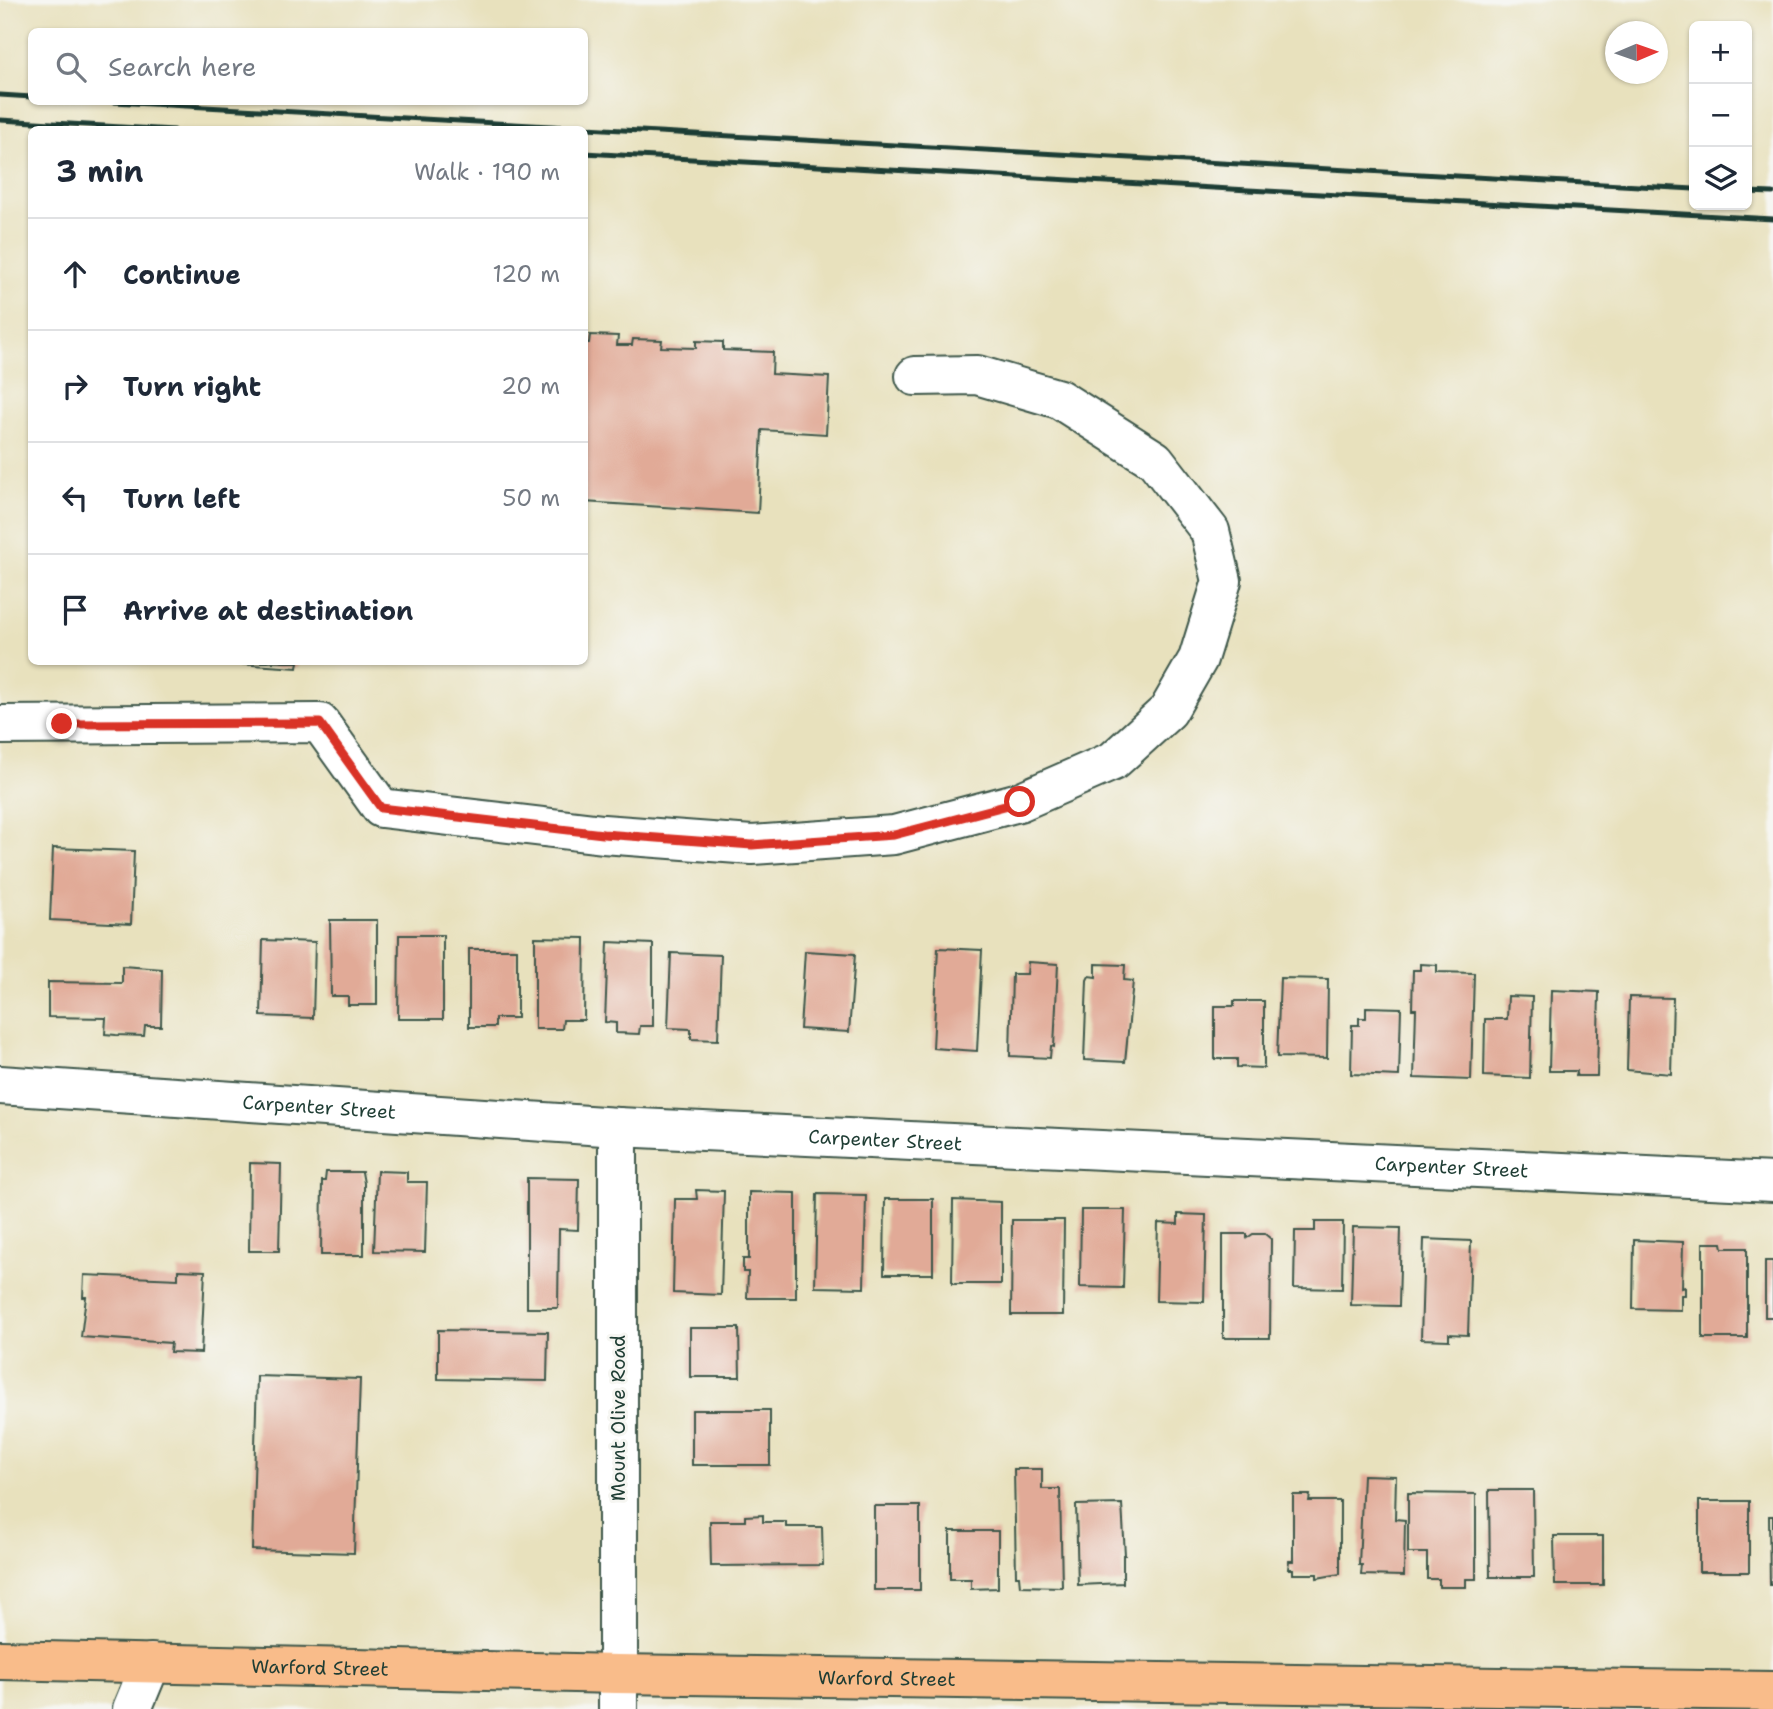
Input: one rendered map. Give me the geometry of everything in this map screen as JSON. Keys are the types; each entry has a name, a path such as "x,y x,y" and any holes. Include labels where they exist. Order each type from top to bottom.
{"main road":[{"name":"Warford Street","path":"0,1660 151,1663 617,1692 1589,1699 1773,1691"}],"street":[{"path":"0,725 320,723 381,808 603,834 752,845 894,835 1020,802 1113,761 1168,711 1198,659 1222,581 1210,531 1155,460 1059,398 977,375 915,376"},
{"name":"Carpenter Street","path":"0,1086 618,1127 1773,1182"},
{"name":"Mount Olive Road","path":"617,1692 618,1127"},
{"path":"132,1709 151,1663"}],"building":[{"path":"590,335 618,336 617,345 632,345 633,339 662,340 661,347 696,348 696,341 723,342 723,350 773,352 772,374 829,377 826,434 762,430 758,513 588,502"},
{"path":"252,665 298,665 297,668"},
{"path":"53,848 134,851 131,924 50,920"},
{"path":"330,920 377,920 377,1005 348,1005 348,996 331,996"},
{"path":"399,935 443,935 443,1019 398,1019"},
{"path":"535,937 585,938 584,1020 563,1020 562,1029 535,1029"},
{"path":"263,940 315,942 313,1018 261,1016"},
{"path":"608,942 653,944 653,1026 640,1026 639,1034 616,1033 616,1023 605,1022"},
{"path":"938,948 982,950 977,1051 933,1048"},
{"path":"469,949 517,949 517,1018 495,1018 495,1027 469,1027"},
{"path":"805,951 855,954 849,1032 800,1029"},
{"path":"671,953 721,955 718,1040 691,1039 691,1029 668,1028"},
{"path":"1028,962 1058,964 1054,1047 1051,1046 1050,1058 1010,1056 1012,974 1027,974"},
{"path":"1096,964 1125,965 1124,980 1133,981 1125,1062 1084,1060 1087,980 1089,976 1096,977"},
{"path":"1420,964 1437,965 1437,972 1474,973 1471,1080 1414,1078 1416,1009 1412,1009 1413,970 1420,970"},
{"path":"122,966 162,969 161,1026 145,1026 144,1036 116,1035 105,1034 106,1018 48,1017 48,982 122,983"},
{"path":"1280,978 1328,979 1327,1058 1277,1057"},
{"path":"1551,990 1599,992 1597,1076 1576,1076 1577,1071 1549,1071"},
{"path":"1508,996 1532,997 1530,1078 1484,1076 1485,1019 1507,1019"},
{"path":"1629,997 1673,998 1671,1074 1627,1070"},
{"path":"1234,1001 1264,1001 1264,1068 1237,1067 1237,1059 1215,1059 1215,1006 1234,1006"},
{"path":"1366,1007 1401,1008 1399,1076 1351,1074 1352,1025 1359,1025 1359,1018 1366,1018"},
{"path":"250,1163 281,1164 279,1251 249,1251"},
{"path":"377,1171 407,1172 407,1182 427,1182 425,1252 374,1251"},
{"path":"326,1172 362,1172 364,1255 321,1255 322,1181 325,1181"},
{"path":"527,1178 579,1179 578,1230 559,1229 558,1308 527,1308"},
{"path":"696,1190 724,1191 721,1295 673,1293 675,1199 697,1199"},
{"path":"749,1192 796,1193 796,1298 747,1298 748,1272 743,1272 743,1259 749,1259"},
{"path":"817,1194 866,1195 864,1288 815,1287"},
{"path":"885,1199 933,1199 933,1274 884,1274"},
{"path":"953,1200 1001,1202 1001,1284 952,1284"},
{"path":"1081,1210 1125,1210 1123,1288 1080,1287"},
{"path":"1178,1214 1206,1215 1204,1302 1156,1301 1158,1223 1178,1224"},
{"path":"1012,1220 1064,1220 1063,1315 1011,1315"},
{"path":"1315,1222 1343,1222 1342,1289 1294,1288 1295,1231 1315,1231"},
{"path":"1353,1227 1401,1228 1399,1306 1351,1305"},
{"path":"1223,1234 1247,1234 1247,1238 1253,1234 1265,1234 1271,1239 1270,1338 1223,1338"},
{"path":"1424,1239 1471,1241 1468,1335 1449,1334 1449,1340 1421,1339"},
{"path":"1634,1240 1683,1242 1682,1288 1685,1287 1685,1295 1681,1295 1681,1310 1633,1309"},
{"path":"1703,1243 1722,1243 1723,1248 1747,1248 1747,1338 1703,1338"},
{"path":"1765,1261 1773,1261 1773,1317 1765,1317"},
{"path":"178,1270 205,1271 201,1353 170,1352 171,1343 81,1337 86,1297 83,1297 84,1275 178,1279"},
{"path":"690,1328 739,1328 740,1377 690,1377"},
{"path":"438,1330 548,1332 547,1381 438,1379"},
{"path":"257,1376 360,1379 354,1553 252,1550"},
{"path":"692,1410 770,1410 770,1465 692,1465"},
{"path":"1014,1469 1042,1469 1042,1489 1060,1489 1062,1587 1020,1586 1019,1576 1016,1576"},
{"path":"1363,1475 1396,1476 1395,1519 1405,1520 1404,1576 1361,1575 1362,1565 1359,1565"},
{"path":"1489,1490 1533,1490 1534,1577 1490,1577"},
{"path":"1408,1493 1476,1494 1476,1579 1466,1579 1466,1587 1439,1587 1439,1579 1427,1579 1427,1553 1408,1553"},
{"path":"1293,1495 1310,1495 1309,1501 1340,1501 1340,1574 1317,1578 1317,1574 1293,1574 1293,1569 1288,1569 1289,1561 1293,1561"},
{"path":"1699,1501 1749,1501 1749,1572 1699,1572"},
{"path":"1122,1504 1125,1555 1123,1583 1078,1585 1076,1505"},
{"path":"874,1506 920,1506 920,1590 874,1590"},
{"path":"763,1515 763,1522 786,1522 786,1527 822,1527 823,1565 711,1566 710,1521 745,1521 745,1516"},
{"path":"1769,1516 1773,1516 1773,1585 1770,1585"},
{"path":"950,1531 998,1531 998,1588 971,1589 971,1579 950,1579"},
{"path":"1554,1536 1603,1536 1603,1585 1555,1585"}],"railway":[{"path":"0,95 28,97"},
{"path":"168,105 550,126"},
{"path":"0,120 104,126"},
{"path":"588,128 1689,189"},
{"path":"588,153 1773,219"},
{"path":"1752,192 1773,193"}],"route":[{"path":"62,724 320,723 381,808 603,834 752,845 894,835 1020,802"}]}
